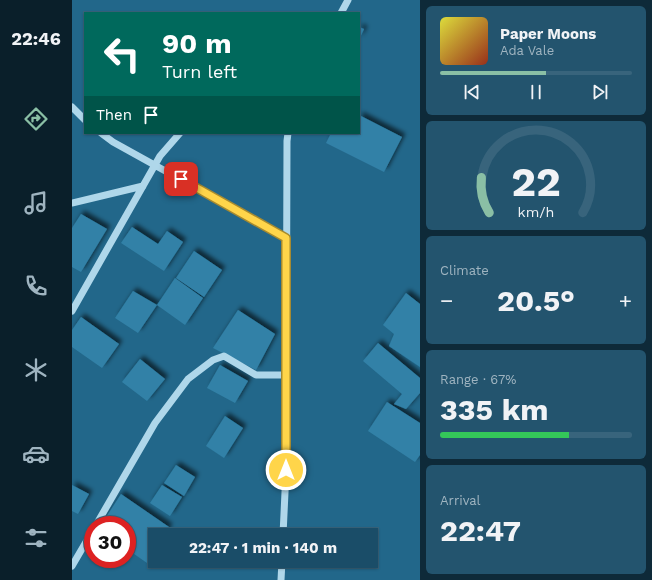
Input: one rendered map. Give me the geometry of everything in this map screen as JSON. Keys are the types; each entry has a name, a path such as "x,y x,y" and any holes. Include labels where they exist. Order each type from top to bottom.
{"street":[{"path":"342,12 348,0"},
{"path":"72,107 84,119"},
{"path":"102,134 113,142 286,238"},
{"path":"72,311 155,164 179,134"},
{"path":"283,528 286,470 286,141 288,134"},
{"path":"72,203 143,186"},
{"path":"101,516 155,423 188,379 213,360 224,356 256,375 286,375"},
{"path":"72,566 84,545"},
{"path":"281,580 282,568"}],"building":[{"path":"360,27 364,29 360,38"},
{"path":"360,116 402,137 384,172 326,143 330,134 360,134"},
{"path":"81,214 107,229 81,272 72,267 72,228"},
{"path":"132,227 158,244 167,231 183,242 164,271 121,243"},
{"path":"194,251 222,270 204,297 176,278"},
{"path":"175,278 203,298 185,325 157,305"},
{"path":"133,291 157,305 138,333 115,318"},
{"path":"406,293 420,304 420,367 389,346 394,334 383,325"},
{"path":"238,310 275,334 256,370 213,348"},
{"path":"81,317 119,344 102,368 72,347 72,330"},
{"path":"378,343 420,378 420,393 406,409 394,404 402,394 363,361"},
{"path":"140,359 165,379 147,401 122,382"},
{"path":"220,365 248,381 235,403 207,388"},
{"path":"387,402 420,423 420,455 415,462 368,431"},
{"path":"225,416 243,428 224,458 206,446"},
{"path":"176,465 195,477 184,496 164,483"},
{"path":"72,485 89,494 78,514 72,511"},
{"path":"162,485 182,497 170,516 150,503"},
{"path":"121,494 169,527 148,528 147,563 136,555 136,516 107,516"}],"route":[{"path":"181,179 286,238 286,470"}]}
